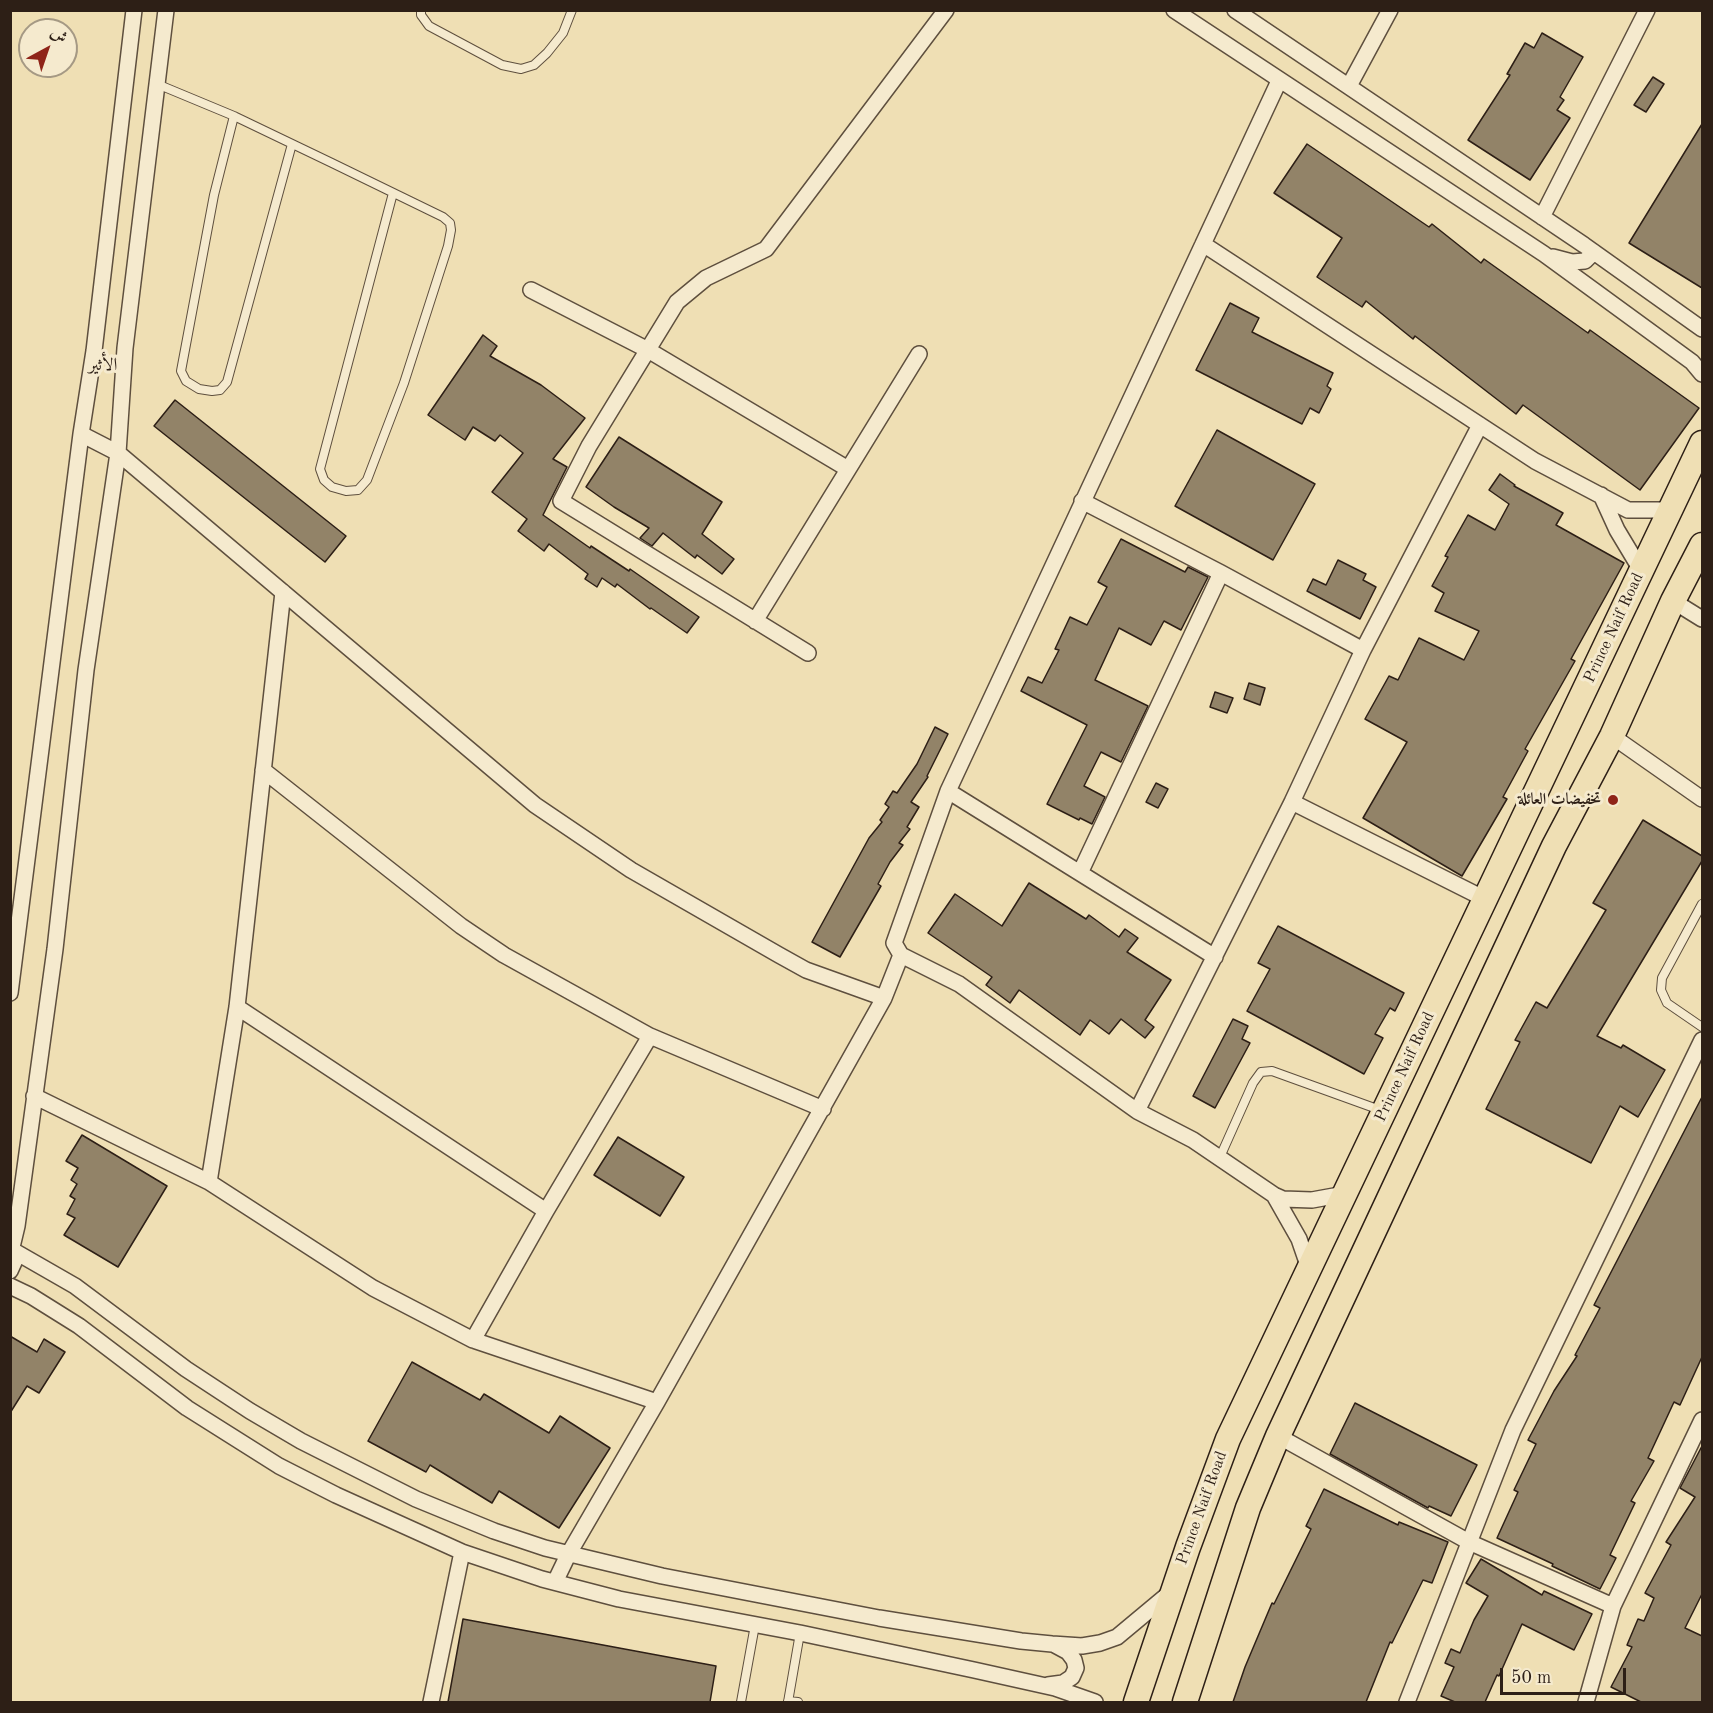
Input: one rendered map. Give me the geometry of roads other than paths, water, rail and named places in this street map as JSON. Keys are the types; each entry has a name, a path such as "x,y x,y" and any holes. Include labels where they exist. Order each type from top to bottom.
{"main road":[{"name":"Prince Naif Road","path":"1136,1702 1173,1590 1228,1439 1702,443"},
{"path":"1185,1702 1248,1508 1278,1436 1549,857 1612,736 1673,601 1702,544"}],"street":[{"path":"10,993 81,434 94,351 134,10"},
{"path":"10,1271 15,1260 12,1247 17,1226 55,949 86,670 118,453 125,348 166,10"},
{"path":"807,653 561,501 589,446 677,302 706,278 766,249 946,10"},
{"path":"1174,10 1544,254 1692,362 1702,374"},
{"path":"1234,10 1542,217 1588,253 1702,329"},
{"path":"1542,217 1647,10"},
{"path":"1349,86 1388,12"},
{"path":"1279,81 948,791 894,943 901,955 959,984 1137,1112 1192,1140 1274,1195 1283,1198 1312,1200 1345,1194"},
{"path":"1203,244 1535,461 1628,510 1672,510"},
{"path":"1544,254 1572,262 1588,253"},
{"path":"531,290 648,350 848,469"},
{"path":"755,621 919,354"},
{"path":"1137,1112 1292,802 1363,650 1480,425"},
{"path":"81,434 118,453 535,805 586,841 631,870 806,970 884,998"},
{"path":"1601,495 1617,530 1641,570"},
{"path":"1083,501 1363,650"},
{"path":"1080,873 1221,573"},
{"path":"209,1182 237,1007 283,592"},
{"path":"1673,601 1702,619"},
{"path":"1612,736 1702,799"},
{"path":"263,770 461,926 504,955 650,1036 823,1109"},
{"path":"948,791 1215,957"},
{"path":"1292,802 1485,899"},
{"path":"555,1582 568,1555 823,1109 884,998 901,955"},
{"path":"237,1007 546,1211"},
{"path":"473,1340 546,1211 650,1036"},
{"path":"1407,1702 1513,1430 1702,1040"},
{"path":"34,1096 209,1182 374,1288 473,1340 657,1402"},
{"path":"1274,1195 1299,1239 1309,1268"},
{"path":"12,1247 75,1286 186,1369 301,1442 416,1499 494,1531 568,1555 662,1576 879,1618 1021,1641 1082,1646 1117,1637 1173,1590"},
{"path":"10,1286 31,1296 79,1326 187,1408 279,1466 336,1495 462,1552 555,1582 619,1599 800,1633 1045,1686 1095,1702"},
{"path":"1586,1702 1613,1606 1701,1429"},
{"path":"1278,1436 1470,1542 1613,1606"},
{"path":"431,1702 462,1552"},
{"path":"1045,1686 1063,1683 1072,1677 1076,1668 1068,1652 1052,1644"}],"lane":[{"path":"421,10 421,15 429,26 502,65 521,69 534,65 547,52 562,33 572,10"},
{"path":"157,84 234,116 443,217 450,223 448,246 404,383 368,480 358,490 346,491 332,487 324,480 320,469 393,193"},
{"path":"234,116 214,195 181,371 186,381 200,389 220,390 227,382 292,144"},
{"path":"1702,904 1662,978 1661,990 1667,1003 1702,1027"},
{"path":"1220,1157 1253,1083 1261,1072 1272,1071 1384,1112"},
{"path":"741,1702 755,1625"},
{"path":"798,1702 788,1702 800,1633"}],"place":[{"name":"تخفيضات العائلة","path":"1613,800"}],"district":[{"name":"الأثير","path":"103,365"}]}
